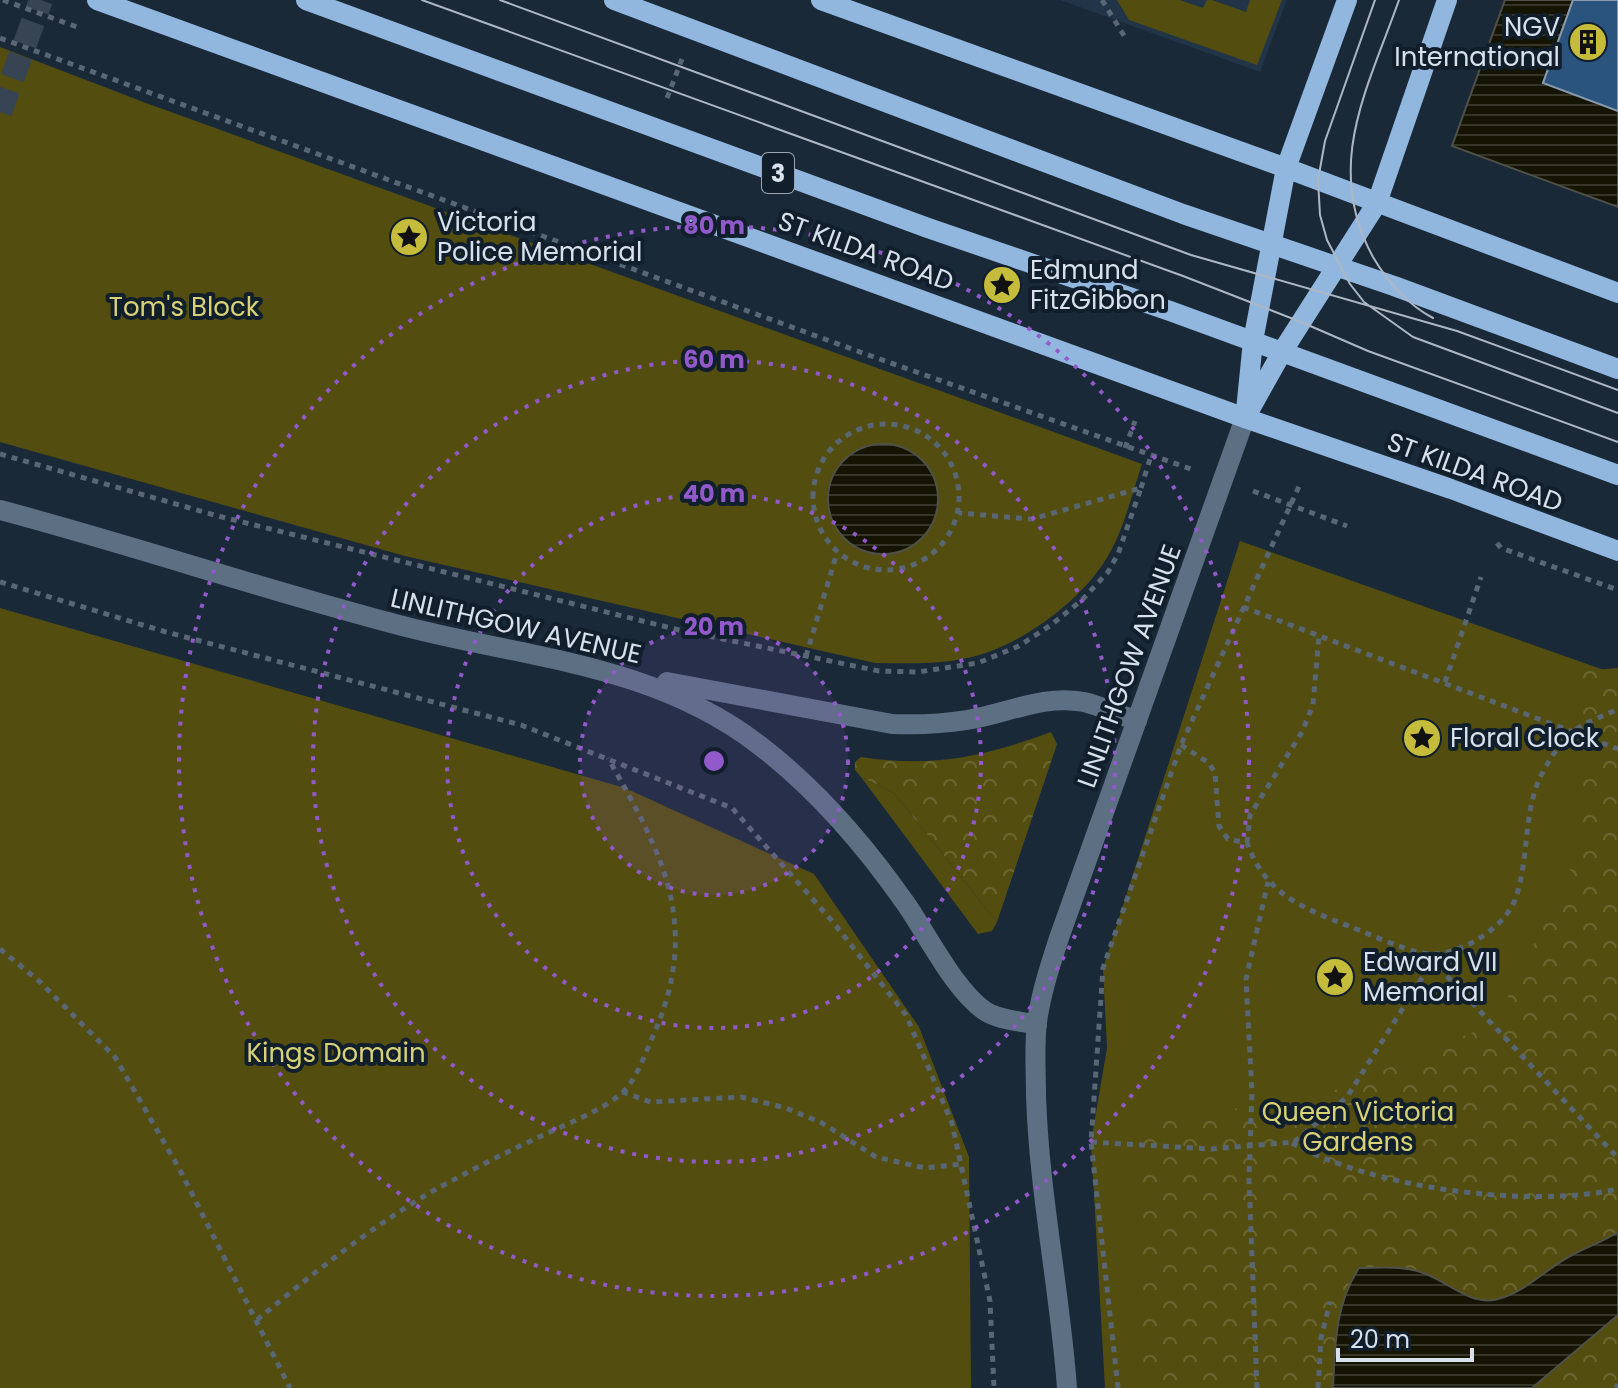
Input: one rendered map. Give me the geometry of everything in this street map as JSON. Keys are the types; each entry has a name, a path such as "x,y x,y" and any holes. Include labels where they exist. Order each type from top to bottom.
{"main road":[{"name":"ST KILDA ROAD","path":"97,0 1618,551"},
{"name":"ST KILDA ROAD","path":"306,0 928,228 1253,341 1618,475"},
{"path":"614,0 1183,214 1273,243 1618,369"},
{"path":"821,0 1286,168 1618,293"},
{"path":"1245,418 1253,341 1286,168 1347,0"},
{"path":"1245,418 1282,352 1377,203 1447,0"}],"street":[{"name":"LINLITHGOW AVENUE","path":"1067,1388 1061,1316 1040,1175 1037,1025 1046,976 1059,938 1245,418"},
{"name":"LINLITHGOW AVENUE","path":"0,510 399,625 593,667 639,680 696,705 782,762 845,824 976,1003 992,1015 1037,1025"},
{"path":"593,667 892,724 924,725 967,720 1017,706 1066,701 1082,702 1137,721"}],"path":[{"path":"1102,0 1126,39"},
{"path":"0,38 1166,461"},
{"path":"666,104 685,52"},
{"path":"1125,448 1135,421"},
{"path":"878,424 901,424 923,432 941,447 954,466 960,489 959,513 949,536 931,556 909,567 884,571 859,566 837,553 821,532 813,508 814,485 821,462 836,444 855,430 878,424"},
{"path":"0,454 218,516 679,630 879,671 918,672 978,663 1019,646 1082,600 1108,572 1118,554 1151,456"},
{"path":"1118,1388 1091,1142 1103,968 1181,745 1301,482"},
{"path":"959,513 1032,519 1141,488"},
{"path":"1258,493 1347,526"},
{"path":"806,656 837,553"},
{"path":"1445,682 1481,577"},
{"path":"0,582 166,632 521,725 732,808 833,922 906,1015 952,1123 962,1164 990,1301 994,1388"},
{"path":"1243,607 1618,749"},
{"path":"1319,635 1313,705 1302,732 1250,815 1247,843 1253,859 1283,896 1317,914 1431,955 1466,946 1491,931 1514,902 1538,781 1574,731 1618,709"},
{"path":"1181,745 1209,763 1215,773 1219,826 1228,839 1247,843"},
{"path":"257,1320 360,1240 435,1190 590,1113 622,1092 640,1065 672,985 677,941 670,887 651,834 608,758"},
{"path":"1257,1388 1249,1179 1252,1093 1246,979 1268,881"},
{"path":"0,949 39,981 115,1057 180,1170 290,1388"},
{"path":"1290,1143 1347,1097 1438,953"},
{"path":"1438,953 1445,974 1618,1158"},
{"path":"622,1092 651,1102 741,1097 786,1108 822,1123 876,1157 925,1168 962,1164"},
{"path":"1091,1142 1211,1149 1290,1143 1320,1159 1374,1176 1489,1195 1547,1196 1618,1189"},
{"path":"1318,1388 1321,1338 1330,1302"}],"shaded area":[{"path":"1060,0 1287,0 1260,72"},
{"path":"1505,0 1573,0 1543,83 1618,111 1618,207 1452,146"},
{"path":"883,444 904,448 922,460 934,478 938,499 934,520 922,538 904,550 883,554 862,550 844,538 832,520 828,499 832,478 844,460 862,448"},
{"path":"1618,1232 1618,1315 1532,1388 1333,1388 1341,1311 1359,1268 1410,1269 1467,1296 1494,1300 1516,1292 1564,1259"}],"green space":[{"path":"1117,0 1180,0 1203,8 1207,0 1212,0 1246,12 1250,0 1282,0 1257,65 1129,20"},
{"name":"Tom's Block","path":"0,47 146,103 1142,464 1119,534 1097,573 1082,590 1047,620 1007,644 987,653 956,660 875,663 405,556 0,442"},
{"name":"Queen Victoria Gardens","path":"1240,541 1618,675 1618,1388 1105,1388 1091,1142 1107,1048 1103,968"},
{"name":"Kings Domain","path":"0,608 625,788 814,874 919,1027 969,1157 971,1388 0,1388"},
{"path":"1618,668 1618,1388 1137,1388 1139,1120 1312,1100 1495,1023 1581,848 1582,671"},
{"path":"1051,732 1057,744 997,922 894,793 861,777 855,770 855,762 861,757 911,761 958,758 1003,748"},
{"path":"861,777 894,793 997,922 992,931 978,934"}],"building":[{"name":"NGV International","path":"1573,0 1618,0 1618,111 1543,83"}],"tunnel":[{"path":"0,112 41,0"}],"tram line":[{"path":"422,0 1183,276 1368,351 1618,442"},
{"path":"500,0 1191,255 1457,331 1618,390"},
{"path":"1375,0 1325,141 1318,180 1320,215 1327,240 1350,284 1364,302 1413,337 1618,413"},
{"path":"1399,0 1356,127 1351,159 1352,191 1358,223 1373,257 1407,299 1433,318"}],"place":[{"name":"NGV International","path":"1588,42"},
{"name":"Victoria Police Memorial","path":"409,237"},
{"name":"Edmund FitzGibbon","path":"1002,285"},
{"name":"Floral Clock","path":"1422,738"},
{"name":"Edward VII Memorial","path":"1335,977"}]}
